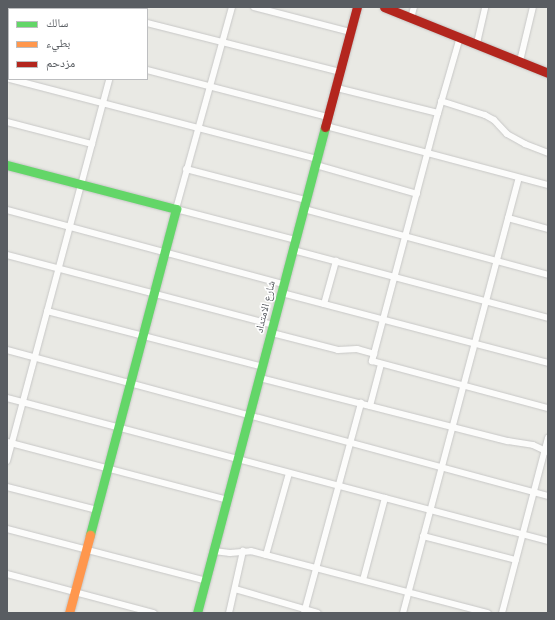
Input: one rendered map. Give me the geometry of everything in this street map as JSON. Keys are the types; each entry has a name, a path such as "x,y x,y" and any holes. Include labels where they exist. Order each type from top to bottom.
{"street":[{"path":"69,613 186,169 232,7"},
{"path":"254,7 351,32"},
{"name":"شارع الامتداد","path":"197,613 316,162 337,88 357,7"},
{"path":"384,7 477,43 548,73"},
{"path":"411,18 414,7"},
{"path":"477,43 485,7"},
{"path":"520,61 533,7"},
{"path":"148,23 341,72"},
{"path":"460,37 441,101 372,361 548,408"},
{"path":"148,70 209,86 427,154 548,185"},
{"path":"12,80 198,128 316,162 417,194"},
{"path":"7,461 9,442 22,402 109,80"},
{"path":"337,88 438,113"},
{"path":"441,101 485,115 494,120 508,134 525,144 548,153"},
{"path":"7,122 92,144"},
{"path":"7,165 296,240"},
{"path":"186,169 305,204 405,236 548,275"},
{"path":"403,613 462,385 519,178"},
{"path":"7,210 165,252 283,288 324,304 548,363"},
{"path":"508,218 548,229"},
{"path":"293,250 548,318"},
{"path":"7,255 154,294 338,350 356,349 374,354"},
{"path":"324,304 336,261"},
{"path":"47,311 263,367"},
{"path":"7,350 548,496"},
{"path":"370,406 381,364"},
{"path":"260,378 508,442 533,445 546,451"},
{"path":"7,398 548,542"},
{"path":"305,611 315,568 361,403"},
{"path":"502,613 533,492 546,451 548,438"},
{"path":"9,442 228,500"},
{"path":"266,555 289,473"},
{"path":"7,487 97,510"},
{"path":"363,580 385,498"},
{"path":"7,529 206,581"},
{"path":"423,536 516,560"},
{"path":"214,551 230,553 251,551 488,613"},
{"path":"229,613 243,551"},
{"path":"7,574 154,613"},
{"path":"235,589 305,611 318,613"}],"traffic: fast":[{"path":"197,613 325,127"},
{"path":"7,165 176,209 90,535"}],"traffic: slow":[{"path":"69,613 90,535"}],"traffic: jam":[{"path":"325,127 357,7"},
{"path":"384,7 548,73"}]}
